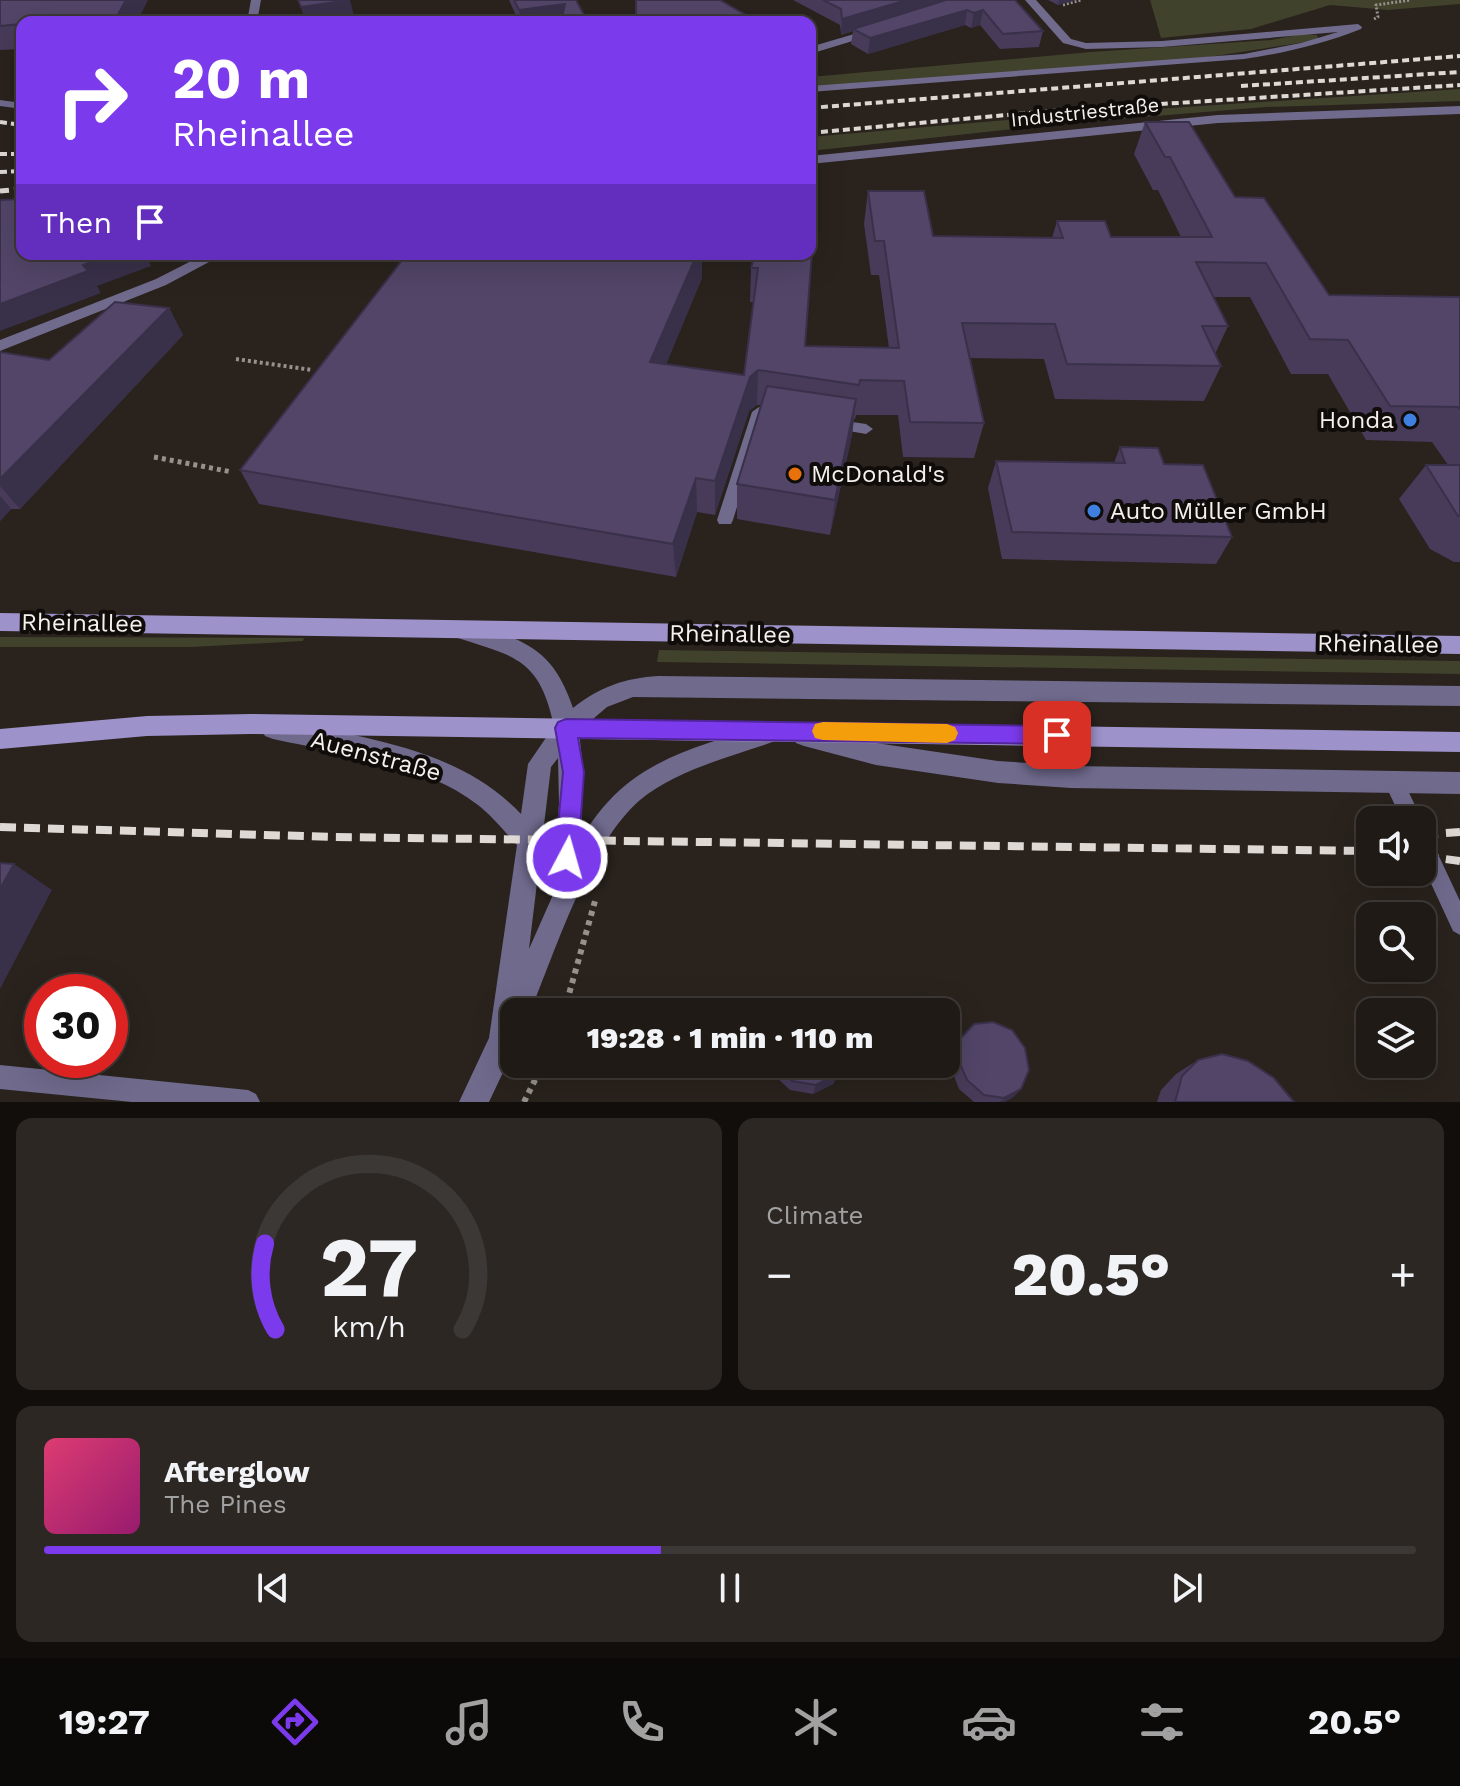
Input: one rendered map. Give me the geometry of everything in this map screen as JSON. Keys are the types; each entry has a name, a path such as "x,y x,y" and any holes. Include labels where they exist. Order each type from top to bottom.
{"main road":[{"name":"Rheinallee","path":"0,622 1460,645"},
{"path":"0,739 147,726 251,724 1460,742"}],"street":[{"path":"1030,0 1067,41 1086,46 1162,44"},
{"path":"816,49 889,27"},
{"name":"Industriestraße","path":"816,159 1218,119 1460,110"},
{"path":"0,346 161,282 205,260"},
{"path":"454,629 511,645 529,654 548,678 566,728 574,772 560,913"},
{"path":"513,998 528,839 540,764 566,728 599,700 632,687 1460,696"},
{"name":"Auenstraße","path":"251,724 392,757 447,774 490,800 528,839"},
{"path":"522,998 589,850 621,801 662,774 778,730 876,754 998,772 1071,777 1460,783"},
{"path":"474,1102 500,1046"}],"lane":[{"path":"1162,44 1358,27"},
{"path":"816,89 1210,60 1316,44 1358,27"},
{"path":"725,520 759,412 789,417"},
{"path":"820,422 866,429"},
{"path":"1394,782 1405,806"},
{"path":"1436,872 1460,924"},
{"path":"0,1077 248,1102"}],"path":[{"path":"1358,27 1378,17 1376,5 1411,0"},
{"path":"236,359 312,370"},
{"path":"154,457 232,472"},
{"path":"568,998 596,896"},
{"path":"524,1102 536,1078"}],"green space":[{"path":"1150,0 1460,0 1460,4 1388,10 1330,5 1251,29 1161,38"},
{"path":"1303,34 1317,35 1319,40 1202,58 816,89 816,76 1091,52 1271,40"},
{"path":"1460,89 1460,101 1266,107 1070,123 816,150 816,136 1065,115"},
{"path":"0,637 304,638 303,641 192,647 0,647"},
{"path":"659,650 1460,661 1460,674 657,662"}],"building":[{"path":"0,0 126,0 117,16 16,16 16,25 0,26"},
{"path":"298,0 350,0 301,7"},
{"path":"514,0 576,0 585,16 562,16 565,4 519,10"},
{"path":"636,0 720,0 748,16 636,16"},
{"path":"823,0 907,0 842,19 841,9"},
{"path":"946,0 1015,0 1043,31 1003,34 983,10 974,13 967,10 870,38 853,29"},
{"path":"1145,122 1189,122 1235,197 1264,198 1329,295 1460,297 1460,409 1390,406 1348,340 1310,339 1266,263 1196,262 1228,326 1202,326 1221,366 1067,364 1055,324 962,323 984,423 910,422 904,381 860,380 859,385 758,370 750,377 715,481 696,478 673,544 240,470 402,260 694,260 650,362 744,375 758,268 751,268 753,260 811,260 805,346 899,348 884,241 875,241 868,191 924,191 933,236 1063,238 1057,221 1105,221 1111,237 1212,237 1170,157 1165,157"},
{"path":"16,199 16,260 97,260 83,265 88,271 0,304 0,200"},
{"path":"115,302 169,308 0,479 0,352 49,360"},
{"name":"McDonald's","path":"767,386 856,399 835,500 737,484"},
{"path":"1120,447 1158,448 1164,464 1203,465 1232,537 1012,532 996,461 1125,463"},
{"path":"1426,465 1460,465 1460,516 1458,516"},
{"path":"0,863 14,864 0,889"},
{"path":"993,1022 1012,1030 1025,1048 1029,1070 1021,1089 1004,1098 984,1095 967,1080 960,1064 960,1045 961,1038 974,1024"},
{"path":"1222,1054 1248,1061 1274,1078 1294,1102 1175,1102 1182,1076 1198,1060"},
{"path":"789,1078 829,1078 816,1085"}],"railway":[{"path":"816,108 1460,56"},
{"path":"1241,86 1460,72"},
{"path":"816,132 1051,111 1460,85"},
{"path":"0,122 16,124"},
{"path":"0,154 16,154"},
{"path":"0,172 16,171"},
{"path":"0,191 16,190"},
{"path":"0,827 334,837 1356,851"},
{"path":"1436,834 1460,832"},
{"path":"1436,858 1460,861"}],"slow traffic":[{"path":"823,731 947,733"}],"place":[{"name":"Honda","path":"1410,420"},
{"name":"McDonald's","path":"795,474"},
{"name":"Auto Müller GmbH","path":"1094,511"}],"route":[{"path":"567,858 574,772 566,728 1057,735"}]}
